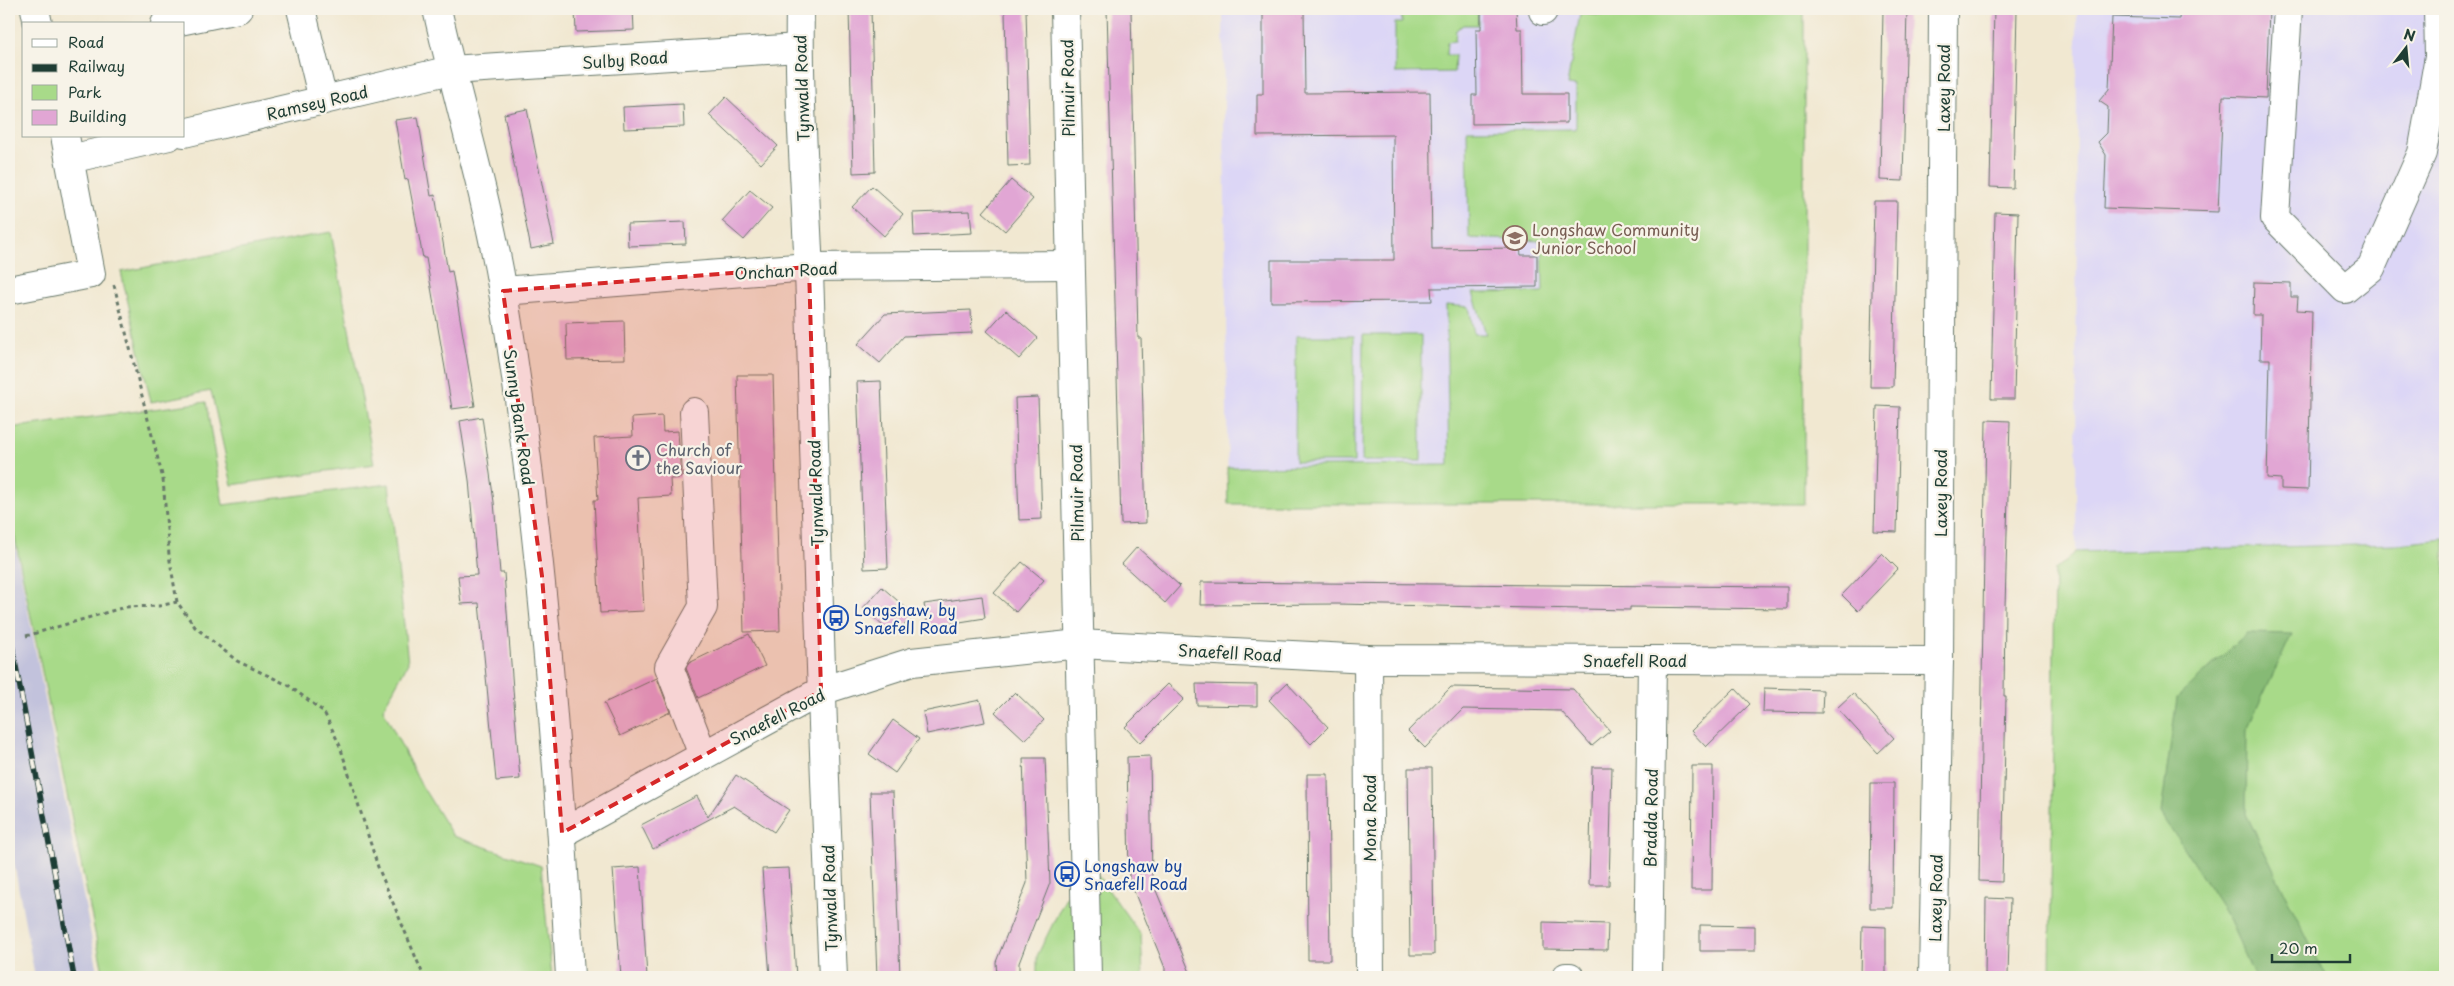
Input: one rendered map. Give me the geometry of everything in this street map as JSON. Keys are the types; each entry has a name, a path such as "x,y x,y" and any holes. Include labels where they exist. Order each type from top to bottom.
{"street":[{"path":"35,9 38,22"},
{"path":"175,22 238,9"},
{"path":"301,9 323,100"},
{"name":"Sunny Bank Road","path":"437,9 480,183 502,291 542,576 562,832 570,977"},
{"name":"Tynwald Road","path":"800,9 799,48 809,267 821,691 833,977"},
{"name":"Pilmuir Road","path":"1065,9 1087,977"},
{"name":"Laxey Road","path":"1933,977 1940,661 1943,9"},
{"path":"2288,9 2275,218 2345,290 2371,268 2422,153 2439,56 2438,9"},
{"name":"Sulby Road","path":"451,70 799,48"},
{"name":"Ramsey Road","path":"185,133 451,70"},
{"path":"9,290 91,274 68,148 152,138"},
{"name":"Onchan Road","path":"502,291 809,267 1070,265"},
{"path":"694,412 703,607 668,667 703,755"},
{"name":"Snaefell Road","path":"562,832 821,691 912,662 1079,644 1368,659 1940,661"},
{"name":"Mona Road","path":"1368,659 1370,977"},
{"name":"Bradda Road","path":"1648,977 1652,660"}],"path":[{"path":"91,274 115,285 163,479 170,555 178,602 195,627 237,661 288,685 324,712 340,746 378,867 424,977"},
{"path":"26,636 125,608 158,606 178,602"}],"highlighted area":[{"path":"809,267 821,691 562,833 542,576 503,291"}],"shaded area":[{"name":"Longshaw Community Junior School","path":"1223,9 1804,9 1804,504 1228,504"},
{"path":"2077,9 2445,9 2445,539 2397,544 2076,552"},
{"path":"9,513 99,977 35,977 9,836"}],"green space":[{"path":"1401,9 1478,9 1478,25 1463,25 1456,30 1455,41 1447,42 1446,55 1455,55 1454,72 1395,73 1395,23 1402,23"},
{"path":"1621,9 1804,9 1804,504 1228,504 1227,467 1449,465 1446,305 1469,307 1474,334 1486,334 1473,293 1543,292 1542,241 1469,238 1467,130 1576,129 1576,86 1567,85 1580,14 1621,16"},
{"path":"331,232 374,464 232,485 211,391 151,402 121,272"},
{"path":"1363,335 1421,335 1421,461 1362,461"},
{"path":"1296,336 1354,336 1354,462 1295,462"},
{"path":"206,402 223,505 389,484 408,663 383,709 420,783 453,836 541,866 552,977 104,977 9,509 9,428"},
{"path":"2445,539 2445,977 2050,977 2055,570 2076,552 2397,544"},
{"path":"2247,633 2292,634 2247,729 2246,814 2326,977 2255,977 2228,917 2161,813 2177,698"},
{"path":"1085,858 1141,935 1143,977 1037,977 1037,956"}],"building":[{"path":"633,9 634,30 576,32 575,10"},
{"path":"849,9 871,9 875,172 853,173"},
{"path":"1005,9 1026,9 1030,165 1008,166"},
{"path":"1107,9 1131,9 1138,338 1141,338 1146,523 1121,524"},
{"path":"1263,9 1304,9 1305,93 1430,92 1432,249 1520,248 1521,255 1537,255 1537,287 1431,288 1432,301 1271,302 1271,260 1394,260 1393,135 1257,136 1257,94 1263,94"},
{"path":"1481,9 1516,9 1517,29 1522,29 1523,94 1567,94 1567,123 1472,124 1472,95 1477,95 1476,29 1481,29"},
{"path":"1883,9 1907,9 1903,181 1880,180"},
{"path":"1994,9 2017,9 2013,188 1990,187"},
{"path":"2180,9 2269,9 2266,98 2223,96 2218,212 2104,208 2106,155 2098,142 2107,133 2108,107 2099,101 2109,89 2112,17 2179,19"},
{"path":"726,97 778,146 761,164 709,115"},
{"path":"683,104 684,127 624,129 623,107"},
{"path":"527,109 554,244 531,249 504,114"},
{"path":"418,117 431,196 435,195 448,272 452,271 475,406 452,409 426,258 423,258 408,179 405,180 395,120"},
{"path":"1011,180 1033,199 1005,231 983,212"},
{"path":"872,186 903,214 884,236 852,207"},
{"path":"750,190 772,208 744,240 722,221"},
{"path":"1874,201 1897,201 1893,387 1870,387"},
{"path":"970,211 972,233 914,236 913,213"},
{"path":"1995,212 2018,213 2014,399 1991,399"},
{"path":"685,222 686,244 628,246 627,224"},
{"path":"2254,282 2291,283 2291,297 2298,297 2297,310 2312,311 2308,490 2281,489 2281,479 2267,478 2270,359 2260,359 2261,315 2253,315"},
{"path":"971,310 972,333 904,336 880,363 858,344 885,314"},
{"path":"1006,310 1038,338 1019,359 987,331"},
{"path":"624,321 625,359 567,360 566,323"},
{"path":"737,375 773,375 780,631 744,632"},
{"path":"881,381 888,568 864,569 857,382"},
{"path":"1038,397 1042,519 1019,520 1015,398"},
{"path":"1877,406 1900,407 1897,532 1874,531"},
{"path":"662,416 663,432 678,431 681,478 670,479 671,496 638,498 644,611 600,613 594,500 598,500 594,438 633,436 632,418"},
{"path":"482,417 494,502 500,573 504,573 520,779 496,781 479,603 461,604 458,576 477,575 469,480 460,421"},
{"path":"1986,420 2010,421 2005,607 2004,696 2006,696 2002,882 1979,881"},
{"path":"1137,547 1180,586 1165,603 1122,564"},
{"path":"1882,553 1898,569 1858,611 1842,595"},
{"path":"1022,562 1044,580 1016,612 994,593"},
{"path":"1201,582 1787,587 1787,609 1630,607 1630,610 1337,604 1200,605"},
{"path":"882,587 914,615 894,636 863,608"},
{"path":"982,596 985,618 928,627 924,604"},
{"path":"749,634 765,666 698,698 686,668 689,663"},
{"path":"657,678 670,712 620,736 604,703"},
{"path":"1287,683 1328,727 1311,744 1269,700"},
{"path":"1168,684 1184,699 1140,743 1125,727"},
{"path":"1196,684 1257,685 1257,706 1197,705"},
{"path":"1451,687 1573,689 1610,731 1592,746 1561,711 1463,709 1425,748 1408,731"},
{"path":"1735,688 1750,704 1706,747 1691,731"},
{"path":"1764,688 1823,690 1822,713 1763,712"},
{"path":"1015,692 1044,720 1025,740 995,712"},
{"path":"1853,693 1894,738 1878,753 1837,708"},
{"path":"980,700 985,722 927,734 923,712"},
{"path":"893,720 919,739 895,773 869,754"},
{"path":"1150,756 1152,881 1192,977 1165,977 1165,968 1129,879 1127,757"},
{"path":"1023,758 1045,758 1050,883 1019,963 1019,977 997,977 996,962 1027,883"},
{"path":"1692,766 1713,766 1712,890 1691,890"},
{"path":"1592,767 1612,767 1609,885 1589,885"},
{"path":"1408,768 1432,768 1434,955 1410,955"},
{"path":"1307,774 1328,774 1330,960 1308,960"},
{"path":"736,775 789,810 774,832 734,806 653,849 641,825 697,796 708,817"},
{"path":"1871,783 1894,783 1893,908 1870,908"},
{"path":"870,792 893,792 900,977 877,977"},
{"path":"640,867 647,977 621,977 613,869"},
{"path":"789,868 796,977 770,977 762,869"},
{"path":"1986,898 2010,899 2008,977 1985,977"},
{"path":"1543,922 1608,924 1607,950 1543,949"},
{"path":"1700,925 1755,926 1755,951 1700,951"},
{"path":"1862,926 1886,927 1886,977 1861,977"}],"railway":[{"path":"9,629 74,977"}],"place":[{"name":"Longshaw Community Junior School","path":"1515,238"},
{"name":"Church of the Saviour","path":"638,458"},
{"name":"Longshaw, by Snaefell Road","path":"836,618"},
{"name":"Longshaw by Snaefell Road","path":"1067,874"}]}
